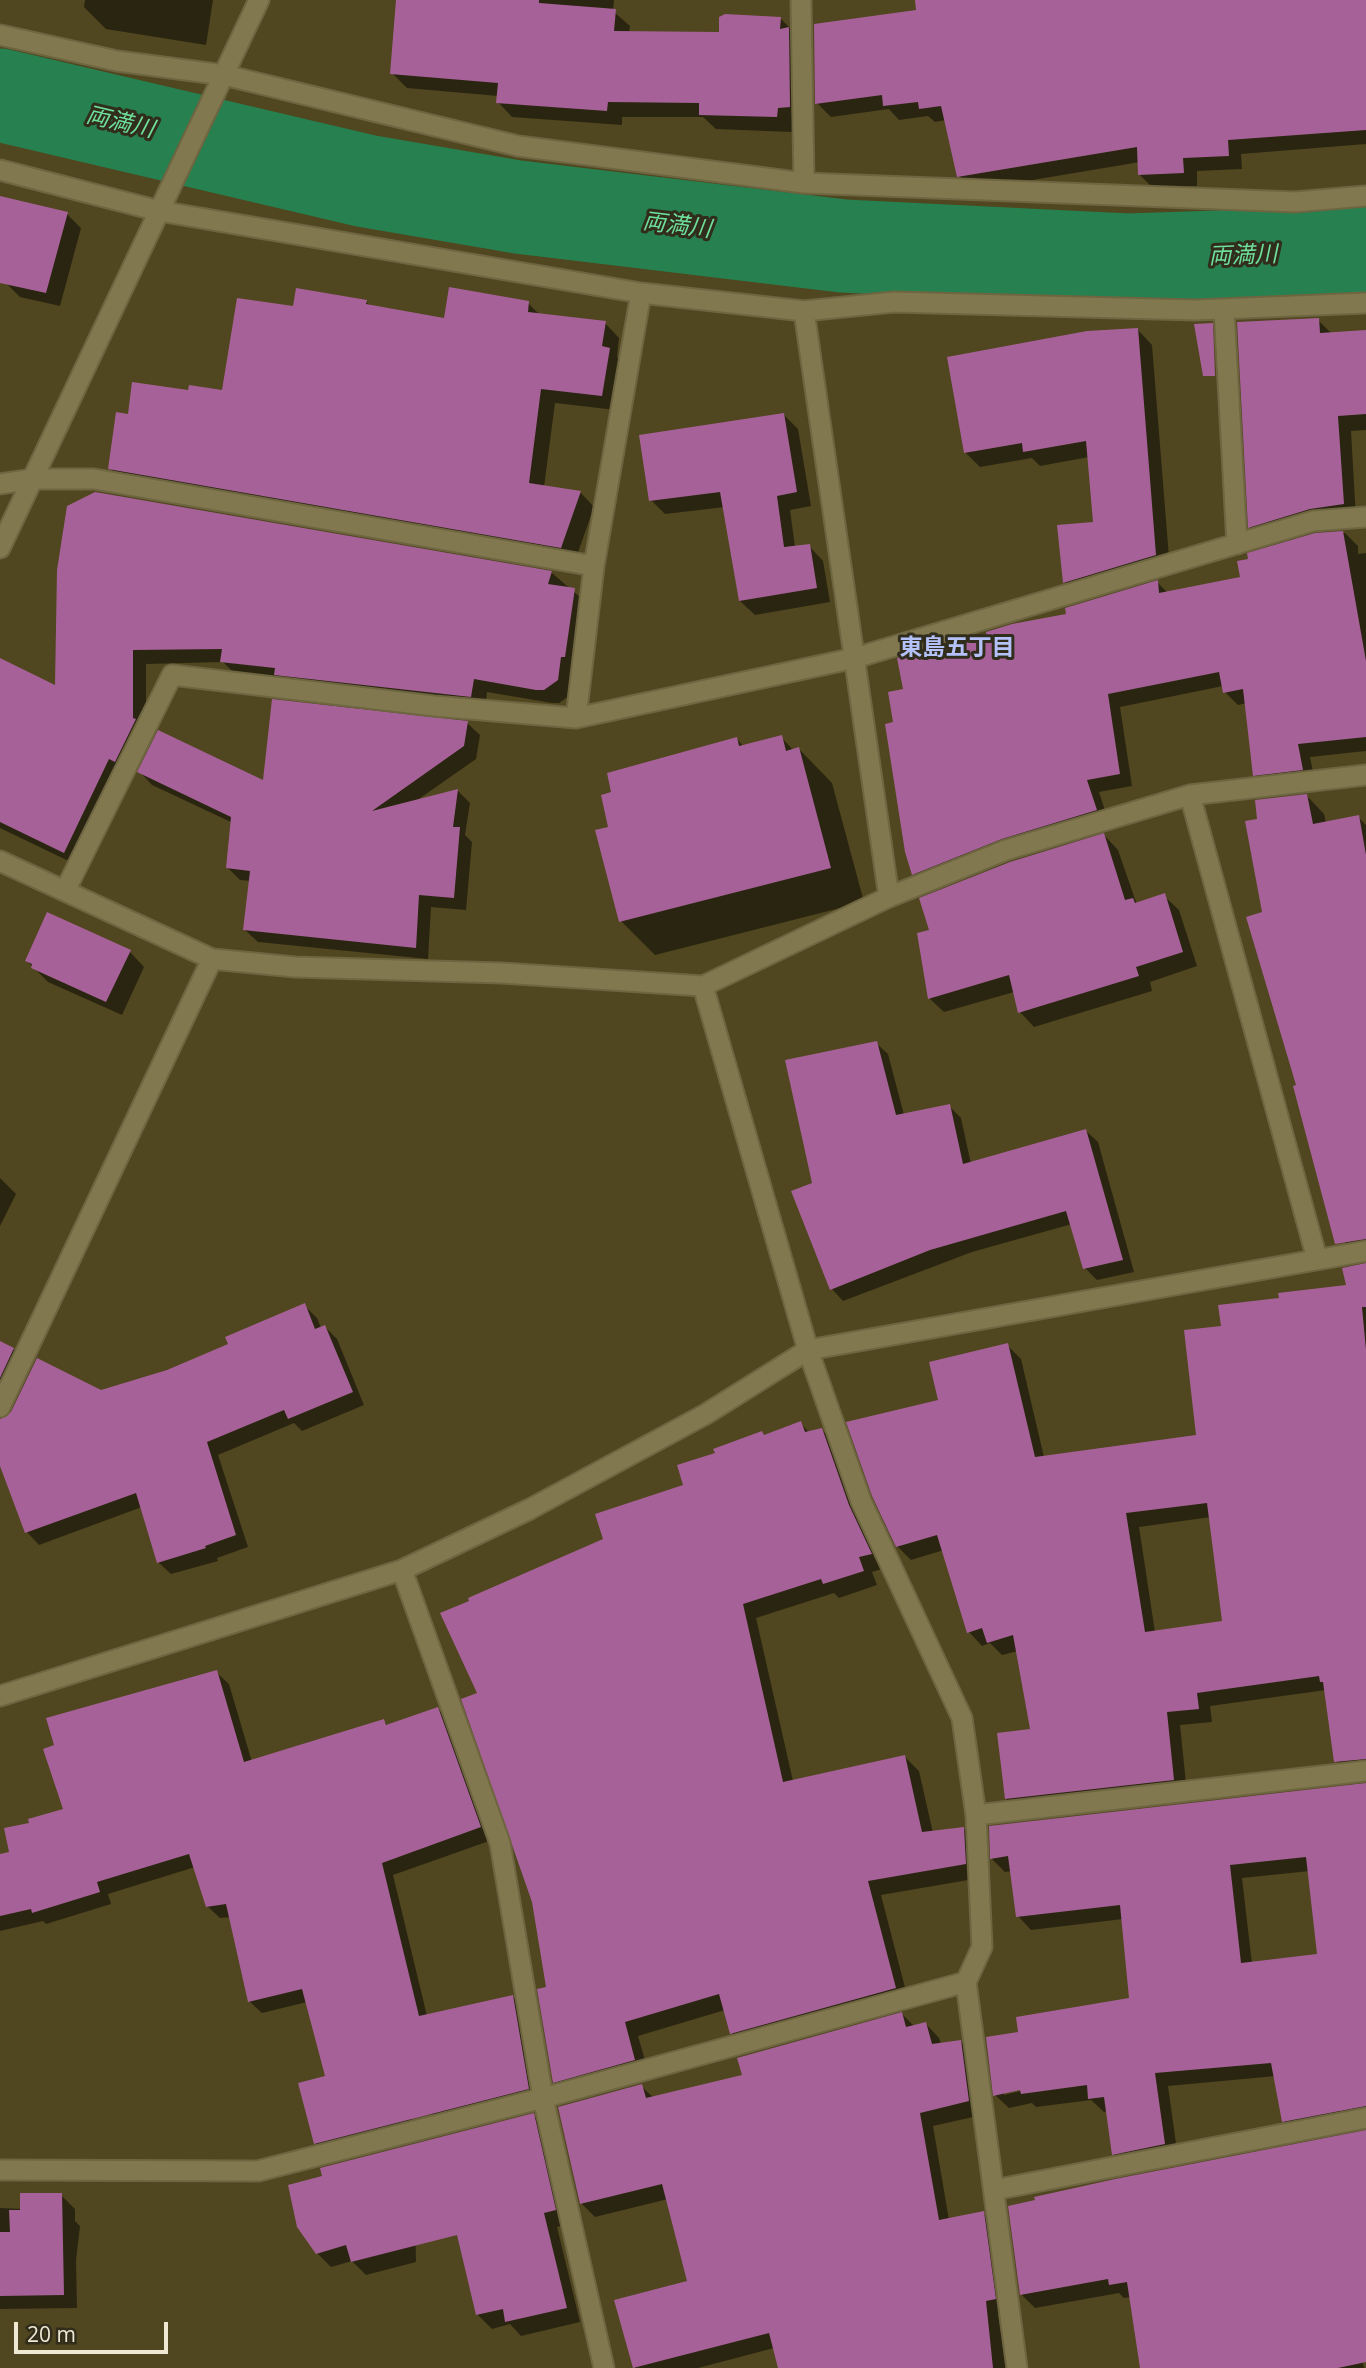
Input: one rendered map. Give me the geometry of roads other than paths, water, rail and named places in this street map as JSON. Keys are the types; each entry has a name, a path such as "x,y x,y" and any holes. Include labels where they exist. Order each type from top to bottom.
{"street":[{"path":"0,548 259,0"},
{"path":"801,0 804,183"},
{"path":"0,35 117,61 224,75 518,146 804,183 1295,202 1366,196"},
{"path":"0,170 159,211 641,293 804,311 894,302 1224,309 1366,303"},
{"path":"576,718 594,566 641,293"},
{"path":"1224,309 1237,544"},
{"path":"804,311 889,897"},
{"path":"0,484 33,480 94,479 594,566"},
{"path":"65,891 172,675 434,706 576,718 855,658 1313,521 1366,517"},
{"path":"0,861 212,958 295,967 502,973 703,986 889,897 1006,850 1190,795 1366,775"},
{"path":"1190,795 1317,1259"},
{"path":"0,1406 212,958"},
{"path":"703,986 808,1350 861,1501 962,1718 976,1815 982,1947 966,1982 1017,2368"},
{"path":"0,1696 402,1570 530,1509 706,1414 808,1350 1366,1251"},
{"path":"402,1570 500,1843 544,2098 604,2368"},
{"path":"976,1815 1366,1771"},
{"path":"0,2170 258,2171 544,2098 966,1982"},
{"path":"994,2190 1366,2118"}],"waterway":[{"name":"両満川","path":"0,95 366,181 518,207 843,246 1128,260 1366,252"}],"district":[{"name":"東島五丁目","path":"957,648"}]}
